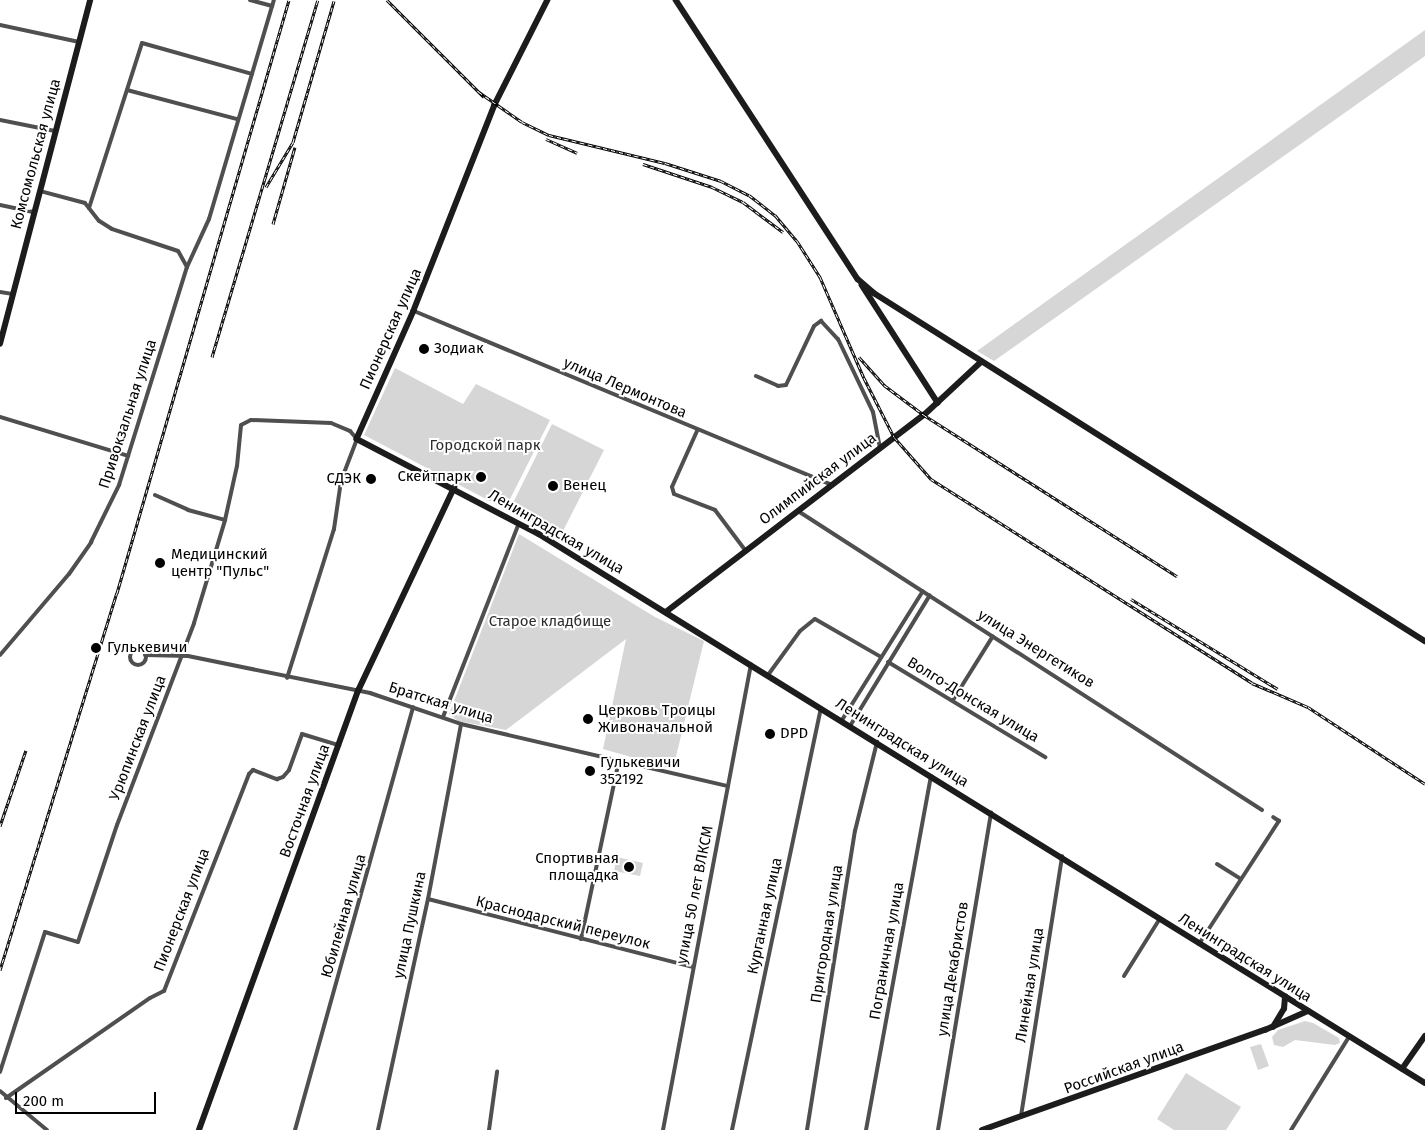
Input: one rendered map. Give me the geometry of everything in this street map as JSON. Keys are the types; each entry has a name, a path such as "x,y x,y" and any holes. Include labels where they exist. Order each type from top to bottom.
{"street":[{"name":"Комсомольская улица","path":"0,344 90,0"},
{"path":"250,0 272,6"},
{"name":"Привокзальная улица","path":"0,654 50,600 91,542 119,485 187,267 209,219 274,0"},
{"name":"Пионерская улица","path":"288,678 334,529 341,481 357,439 414,311 495,105 548,0"},
{"path":"676,0 938,403"},
{"path":"0,25 79,42"},
{"path":"89,208 142,43 252,74"},
{"path":"127,90 237,120"},
{"path":"0,120 55,131"},
{"path":"40,190 74,199 89,208 99,222 112,229 162,244 178,251 184,258 187,267"},
{"path":"0,205 34,212"},
{"path":"858,279 874,293 981,362 1425,641"},
{"path":"0,292 12,294"},
{"name":"улица Лермонтова","path":"414,311 697,431 829,484"},
{"path":"756,376 778,386 786,385 814,326 821,321 838,339 873,412 880,447"},
{"name":"Олимпийская улица","path":"666,612 829,484 938,403 981,362"},
{"path":"0,417 128,456"},
{"name":"Урюпинская улица","path":"0,1072 45,932 78,942 117,824 182,656 225,520 244,422 251,420 331,423 350,431 357,439"},
{"path":"697,431 672,487 674,494 715,510 744,550"},
{"name":"Ленинградская улица","path":"357,439 519,523 991,812 1159,920 1425,1083"},
{"name":"Восточная улица","path":"199,1130 358,691 454,488"},
{"path":"155,495 188,510 225,520"},
{"name":"улица Энергетиков","path":"796,510 1262,810"},
{"path":"443,717 519,523"},
{"path":"842,720 923,591"},
{"path":"850,726 930,595"},
{"path":"768,675 800,631 815,619 881,657"},
{"path":"953,700 993,636"},
{"path":"135,649 145,655 141,664 136,664 130,659 135,649"},
{"name":"Братская улица","path":"145,655 182,656 358,691 413,707 461,724 728,786"},
{"name":"Волго-Донская улица","path":"888,662 1046,758"},
{"name":"улица 50 лет ВЛКСМ","path":"663,1130 692,967 751,664"},
{"name":"Юбилейная улица","path":"294,1130 413,707"},
{"name":"Курганная улица","path":"732,1130 821,708"},
{"name":"улица Пушкина","path":"378,1130 428,900 461,724"},
{"name":"Пионерская улица","path":"6,1098 150,998 164,992 249,774 253,770 277,779 283,777 289,770 302,734 339,745"},
{"name":"Пригородная улица","path":"807,1130 855,831 877,742"},
{"path":"581,940 618,760"},
{"name":"Пограничная улица","path":"866,1130 931,776"},
{"name":"улица Декабристов","path":"938,1130 991,812"},
{"path":"1199,944 1279,821 1273,817"},
{"name":"Линейная улица","path":"1021,1117 1062,856"},
{"path":"1217,864 1241,878"},
{"name":"Краснодарский переулок","path":"428,900 692,967"},
{"path":"1124,976 1159,920"},
{"path":"1273,1027 1284,1009 1285,997"},
{"name":"Российская улица","path":"982,1130 1273,1027 1308,1011"},
{"path":"1402,1070 1425,1036"},
{"path":"1291,1130 1349,1037"},
{"path":"489,1130 497,1072"},
{"path":"0,1092 47,1130"}],"green space":[{"path":"1425,30 1425,56 994,361 977,351"},
{"name":"Городской парк","path":"395,368 463,404 476,384 550,420 505,509 364,435"},
{"name":"Венец","path":"552,424 604,450 561,535 510,509"},
{"name":"Старое кладбище","path":"519,534 655,617 704,641 673,769 603,749 626,639 506,730 458,721 449,714"},
{"name":"Спортивная площадка","path":"617,857 643,863 640,876 614,871"},
{"path":"1305,1021 1313,1023 1339,1038 1340,1043 1335,1045 1295,1040 1283,1047 1274,1045 1272,1037 1278,1030"},
{"path":"1261,1044 1269,1066 1258,1070 1250,1047"},
{"path":"1186,1073 1241,1107 1226,1130 1174,1130 1157,1119"}],"railway":[{"path":"0,970 117,593 289,0"},
{"path":"212,357 318,0"},
{"path":"387,0 484,97"},
{"path":"266,187 293,142 334,1"},
{"path":"479,92 522,122 549,135 665,163 721,181 749,195 775,215 797,241 820,277 864,378 894,437 931,479 1252,683 1308,707 1425,784"},
{"path":"546,139 577,153"},
{"path":"273,224 295,147"},
{"path":"643,164 712,187 743,202 783,232"},
{"path":"859,357 884,385 924,415 1177,576"},
{"path":"1131,599 1278,689"},
{"path":"0,826 26,750"}],"place":[{"name":"Зодиак","path":"424,349"},
{"name":"Скейтпарк","path":"481,477"},
{"name":"СДЭК","path":"371,479"},
{"name":"Венец","path":"553,486"},
{"name":"Медицинский центр \"Пульс\"","path":"160,563"},
{"name":"Гулькевичи","path":"96,648"},
{"name":"Церковь Троицы Живоначальной","path":"588,719"},
{"name":"DPD","path":"770,734"},
{"name":"Гулькевичи 352192","path":"590,771"},
{"name":"Спортивная площадка","path":"629,867"}]}
